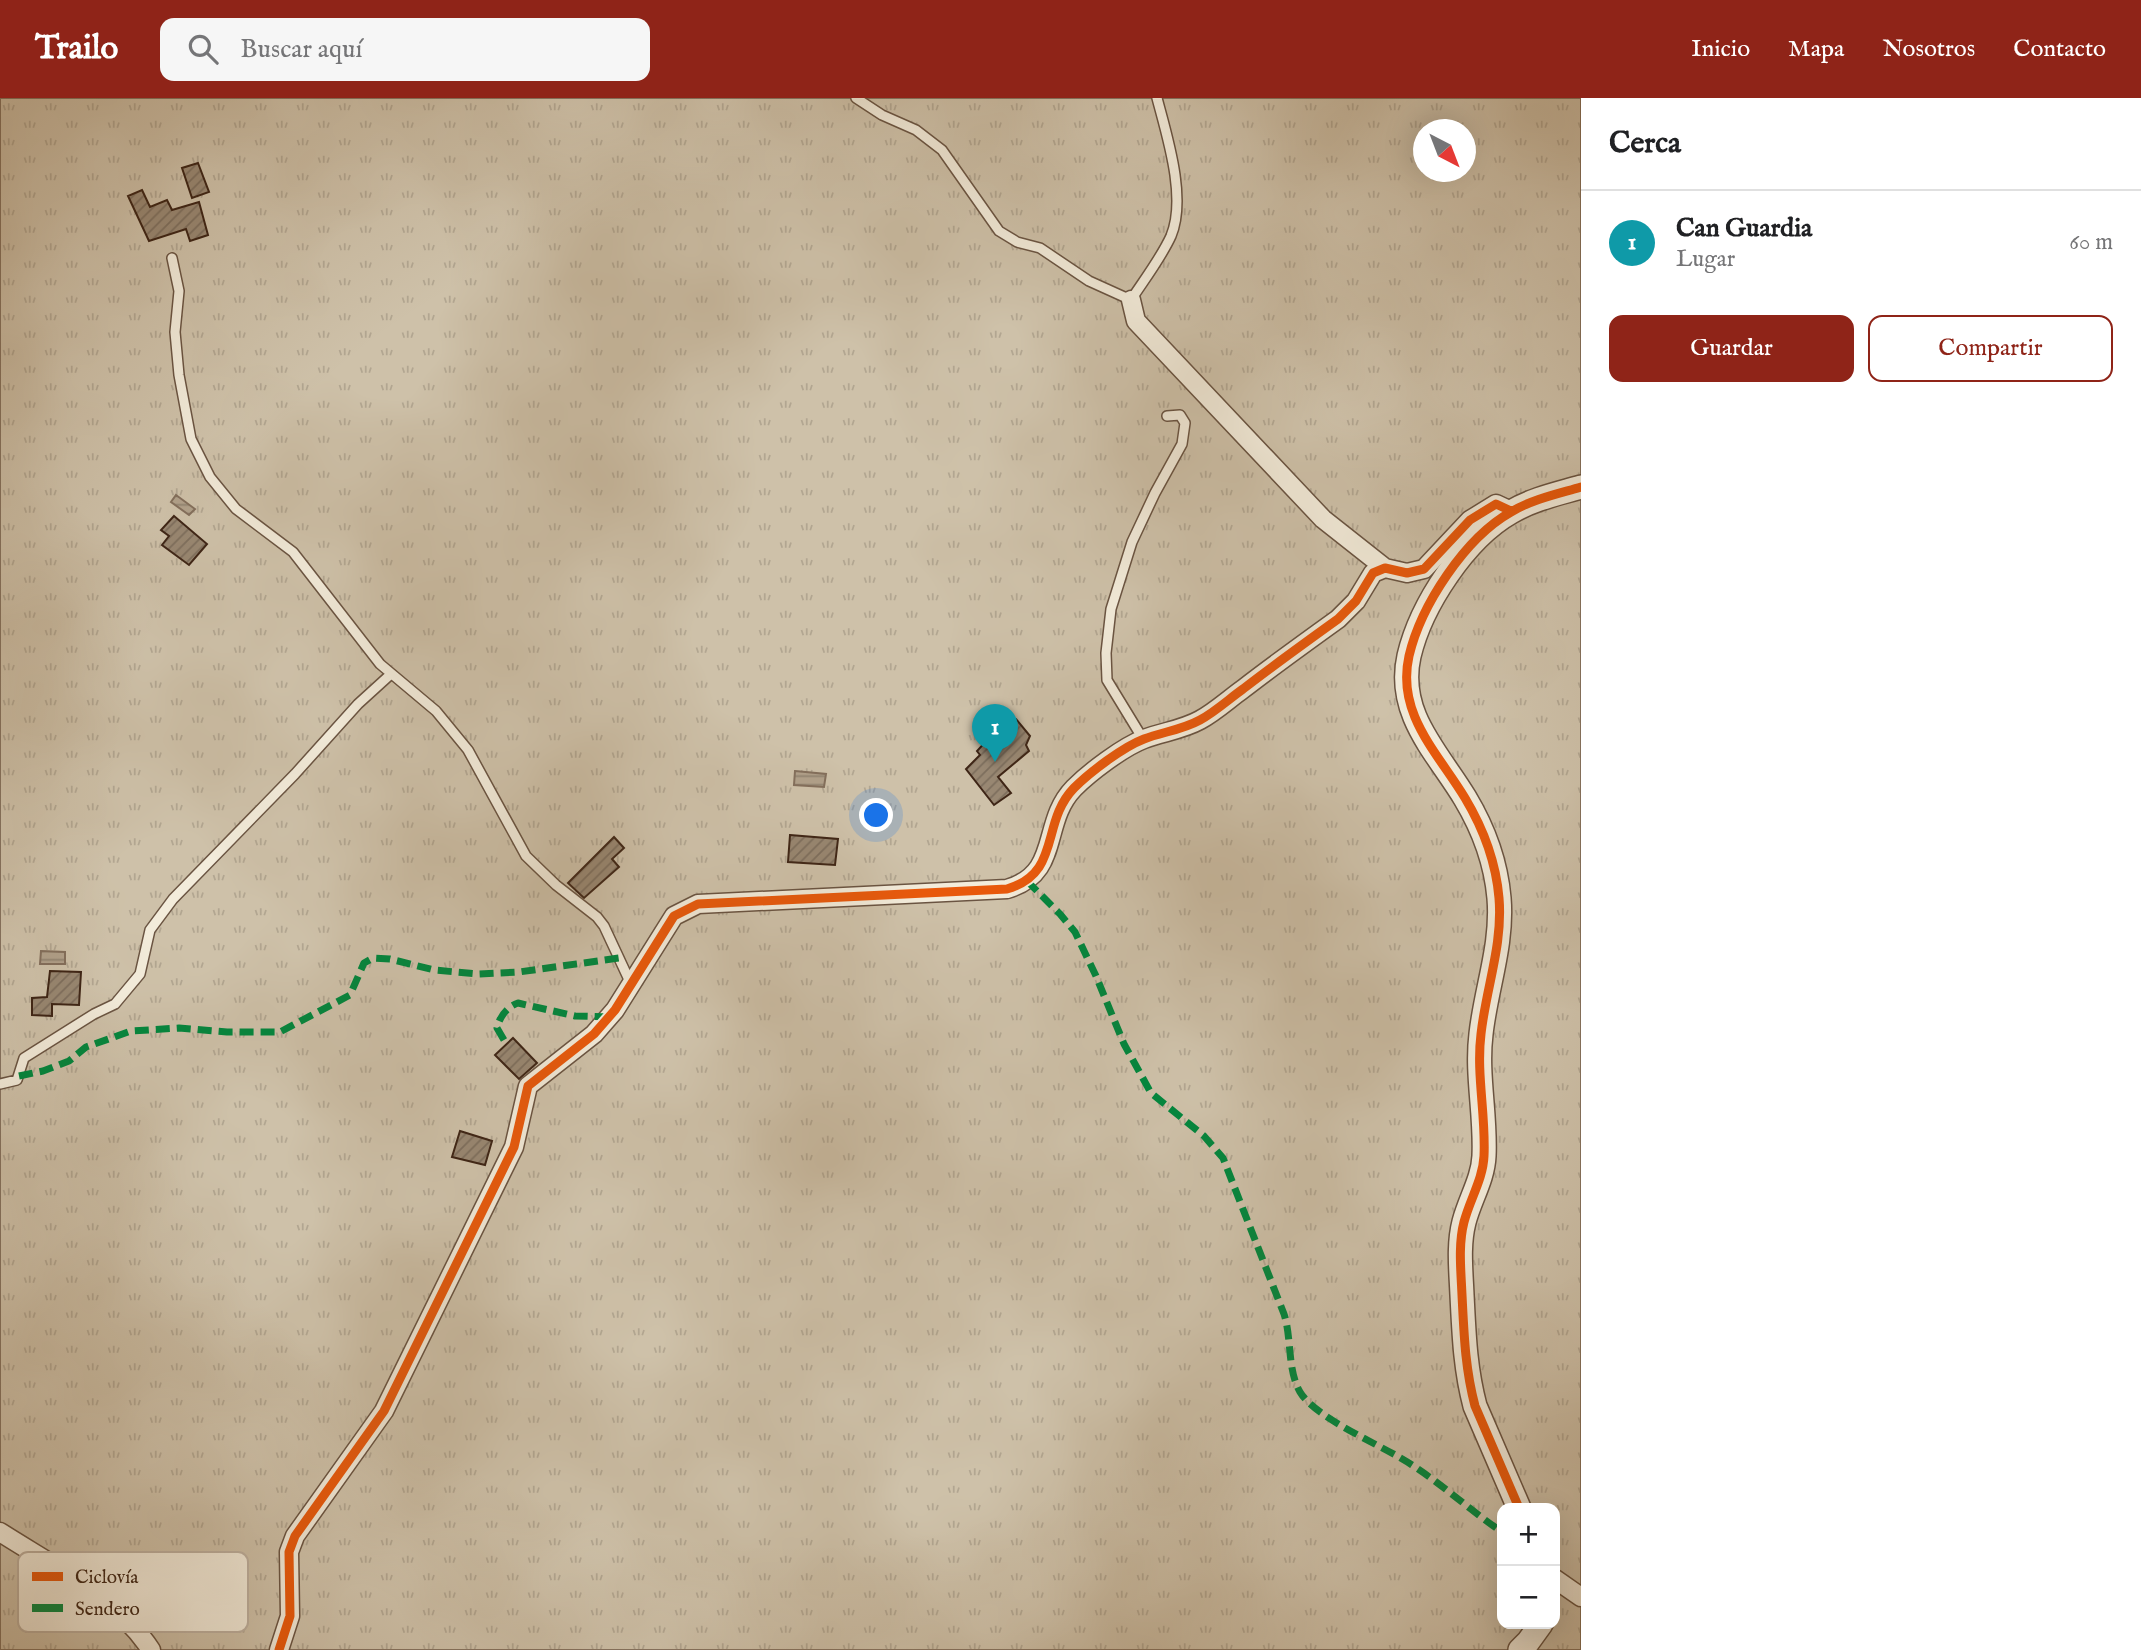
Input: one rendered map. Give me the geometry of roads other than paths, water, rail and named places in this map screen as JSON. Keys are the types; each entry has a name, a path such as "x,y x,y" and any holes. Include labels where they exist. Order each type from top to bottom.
{"street":[{"path":"1131,300 1136,321 1323,519 1385,568 1407,573 1424,569 1470,520 1496,504 1511,512"},
{"path":"1517,1503 1475,1406 1466,1370 1460,1263 1464,1222 1474,1198 1484,1159 1480,1045 1499,938 1498,889 1481,830 1464,797 1417,724 1410,707 1406,682 1409,655 1429,607 1451,569 1484,532 1511,512 1539,499 1581,487"},
{"path":"279,1650 290,1616 289,1552 295,1536 384,1411 514,1147 528,1086 594,1034 615,1010 674,916 698,904 1007,889 1020,885 1032,876 1044,860 1058,811 1066,798 1086,778 1143,739 1171,732 1200,720 1338,619 1356,601 1373,573 1385,568"},
{"path":"0,1532 31,1552"},
{"path":"1560,1582 1581,1597"},
{"path":"1520,1650 1537,1629"},
{"path":"139,1632 151,1650"}],"lane":[{"path":"856,98 881,115 916,130 942,150 999,231 1017,242 1040,247 1089,281 1131,300 1172,234 1178,197 1170,147 1157,98"},
{"path":"172,258 179,292 175,332 179,375 191,439 210,477 236,509 293,552 380,664 436,710 468,750 526,856 604,926 631,984"},
{"path":"1143,739 1107,680 1106,653 1111,609 1132,542 1182,444 1185,423 1180,415 1167,416"},
{"path":"0,1084 17,1080 24,1058 94,1014 115,1004 139,974 150,930 173,899 295,774 358,704 391,674"}],"place":[{"name":"Can Guardia","path":"995,762"}]}
